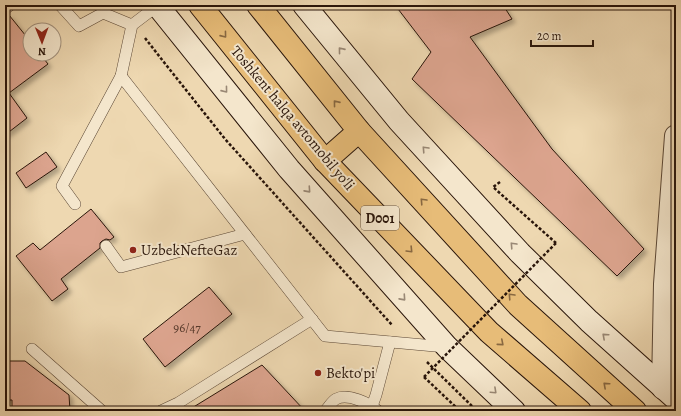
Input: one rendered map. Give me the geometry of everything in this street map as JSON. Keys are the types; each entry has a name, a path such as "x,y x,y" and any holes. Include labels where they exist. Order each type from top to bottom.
{"highway":[{"name":"Toshkent halqa avtomobil yo'li","path":"200,5 325,161 489,332 580,411"},
{"name":"D001","path":"258,5 359,131 518,305 635,411"},
{"path":"325,161 359,131"}],"street":[{"path":"157,5 289,169 447,347 514,411"},
{"path":"304,5 399,121 520,253 589,321 669,394"},
{"path":"669,394 665,284 676,136"}],"lane":[{"path":"5,9 10,5"},
{"path":"60,5 79,26 103,13 132,25"},
{"path":"75,204 62,186 121,76 132,25 157,5"},
{"path":"121,76 325,336 447,347"},
{"path":"106,246 121,267 245,234"},
{"path":"161,411 178,403 312,319"},
{"path":"325,411 336,399 350,397 375,408 376,395 390,342"},
{"path":"32,349 102,411"}],"path":[{"path":"132,25 163,60 225,139 409,344 477,411"},
{"path":"460,411 424,377 556,243 494,187 500,182"}],"building":[{"path":"395,5 503,5 512,19 470,37 552,149 644,249 617,276 412,79 431,52"},
{"path":"9,15 22,31 22,62 46,62 48,64 9,93 27,118 5,135 5,16"},
{"path":"46,152 57,167 26,188 16,173"},
{"path":"91,209 114,237 110,240 106,239 102,241 100,243 100,248 61,279 68,289 52,301 16,256 33,243 40,250"},
{"path":"209,287 232,314 165,367 143,339"},
{"path":"5,361 25,361 69,395 70,411 12,411 12,400 5,400"},
{"path":"262,365 305,411 187,411"}],"place":[{"name":"UzbekNefteGaz","path":"133,250"},
{"name":"Bekto'pi","path":"318,373"}]}
